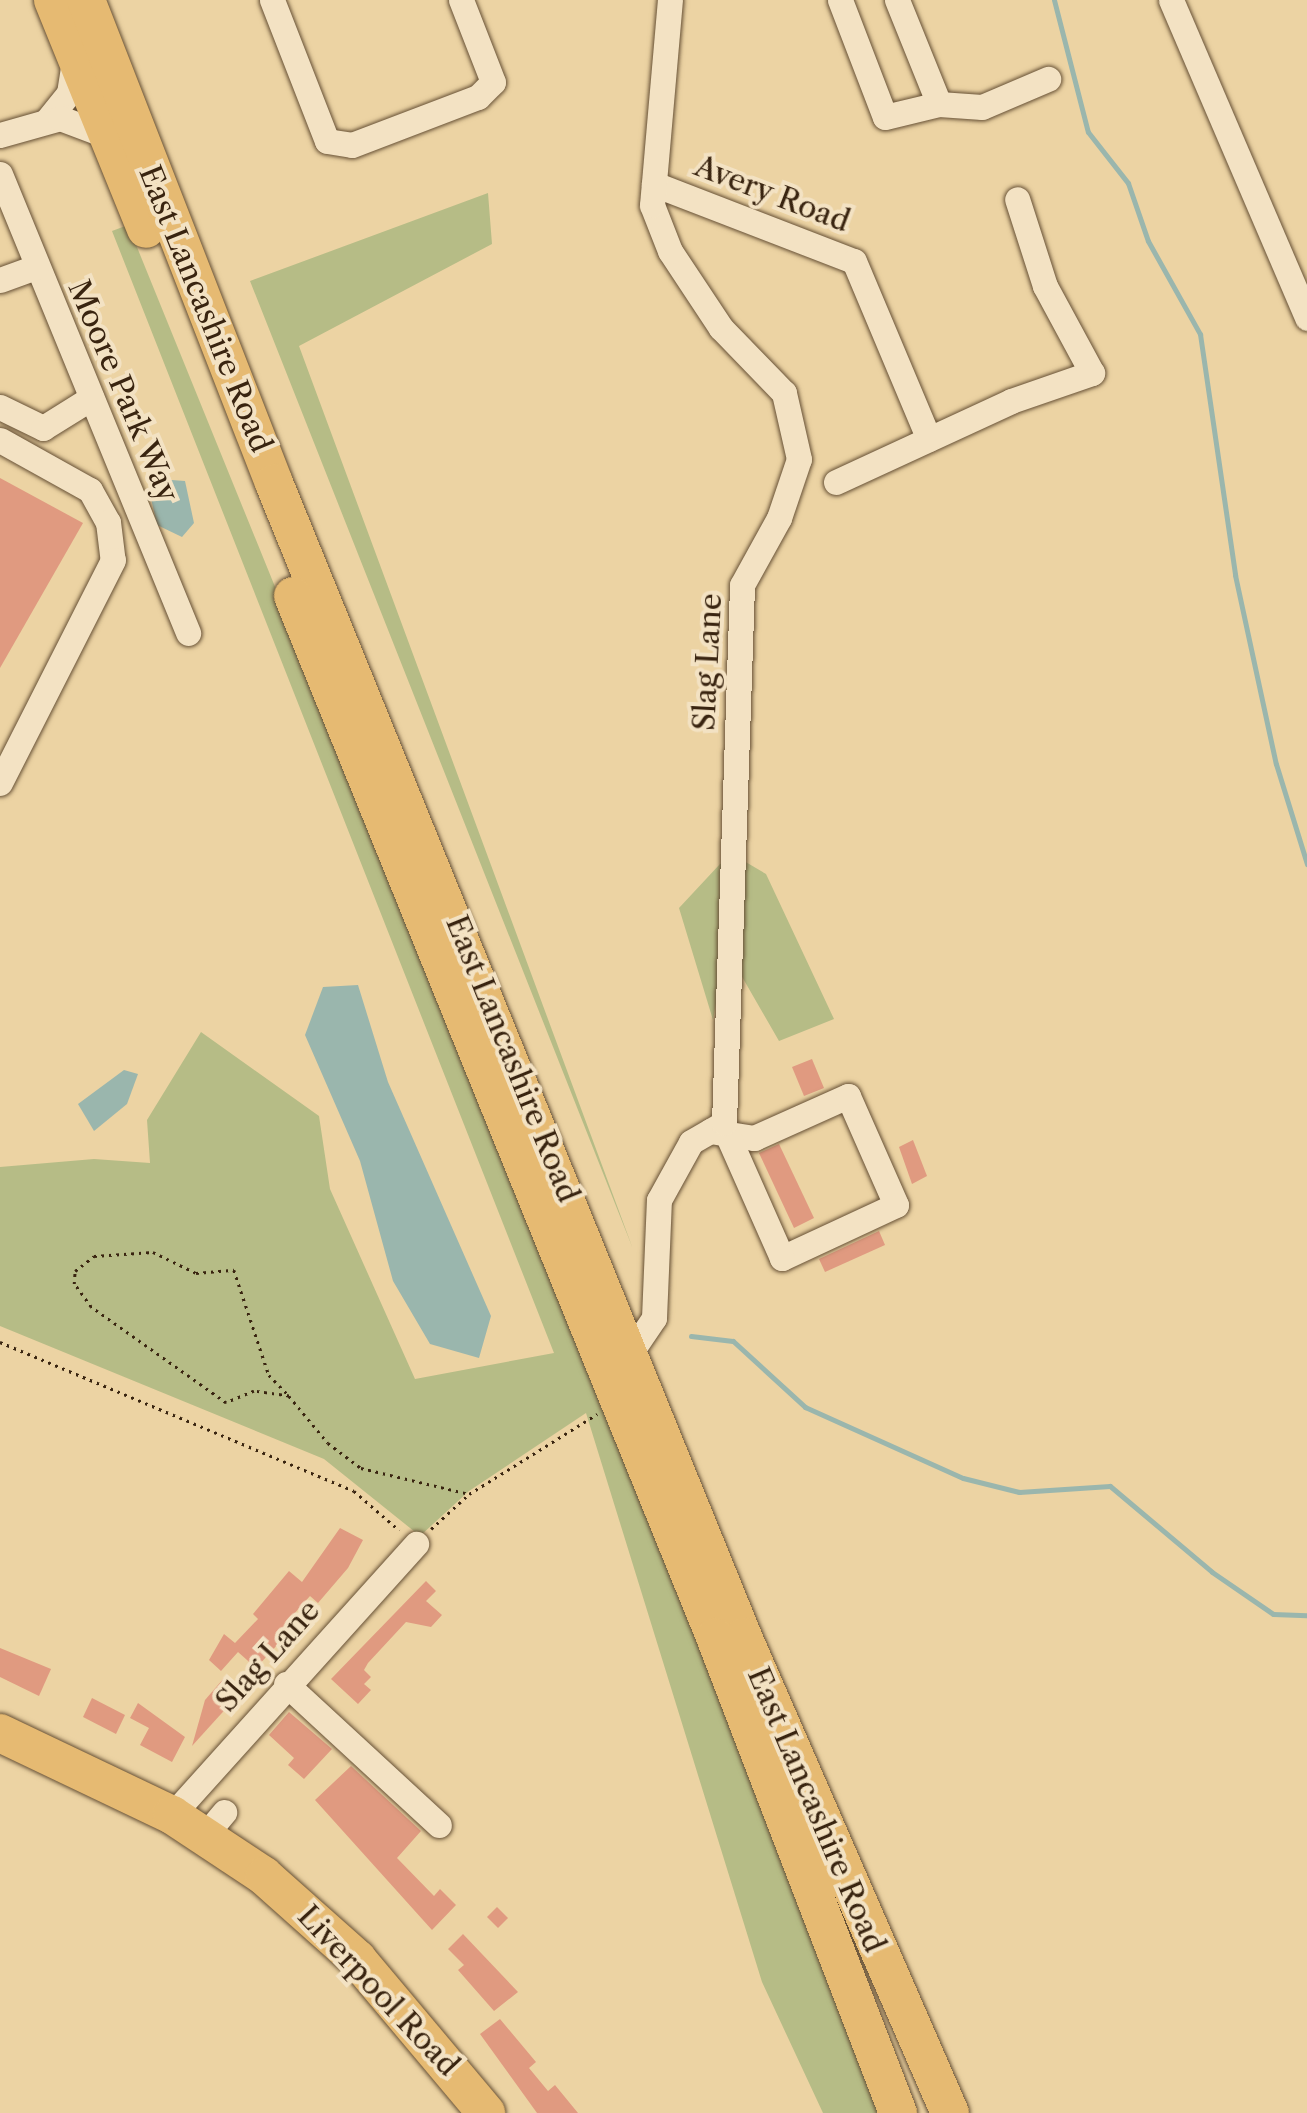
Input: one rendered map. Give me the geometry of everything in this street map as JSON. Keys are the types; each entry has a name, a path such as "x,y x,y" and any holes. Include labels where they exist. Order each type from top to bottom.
{"highway":[{"name":"East Lancashire Road","path":"53,0 626,1377 950,2113"},
{"name":"East Lancashire Road","path":"86,0 626,1377 898,2113"},
{"name":"Liverpool Road","path":"0,1733 172,1815 214,1824 357,1959 486,2113"},
{"path":"890,1984 926,2113"}],"street":[{"path":"272,0 327,140 352,145 478,96 493,82 461,0"},
{"name":"Slag Lane","path":"626,1377 654,1318 659,1200 691,1142 719,1132 724,1123 742,585 779,518 800,459 784,393 721,328 670,251 652,204 670,0"},
{"path":"840,0 885,117 939,104 982,108 1048,79"},
{"path":"898,0 939,104"},
{"path":"1171,0 1307,318"},
{"path":"48,118 69,93 75,53"},
{"path":"0,135 48,118 88,123 108,136"},
{"name":"Moore Park Way","path":"0,174 188,633"},
{"name":"Avery Road","path":"654,184 854,261 929,439"},
{"path":"836,482 929,439 1092,373 1045,286 1017,199"},
{"path":"0,280 36,266"},
{"path":"0,407 43,428 91,398"},
{"path":"0,440 90,490 108,522 114,560 0,783"},
{"path":"848,1096 896,1205 782,1258 719,1132 754,1138 848,1096"},
{"name":"Slag Lane","path":"172,1815 416,1544"},
{"path":"286,1684 439,1825"}],"path":[{"path":"288,1396 254,1391 226,1402 90,1307 74,1284 75,1271 94,1256 153,1252 196,1273 234,1270 269,1375 288,1396 328,1443 361,1468 470,1494"},
{"path":"0,1342 354,1490 416,1544 470,1494 626,1377"}],"green space":[{"path":"488,193 492,244 299,346 633,1249 250,281"},
{"path":"128,225 605,1399 886,2113 823,2113 762,1982 586,1413 469,1491 420,1536 324,1459 0,1326 0,1167 94,1159 150,1163 147,1120 201,1032 319,1116 330,1189 415,1379 554,1353 112,231"},
{"path":"744,861 766,874 834,1019 779,1041 741,975 721,975 713,1020 679,908 720,864"}],"water":[{"path":"158,479 185,481 194,523 182,537 157,525 150,494"},
{"path":"358,985 388,1082 491,1316 479,1358 430,1344 393,1281 360,1161 305,1035 323,987"},
{"path":"124,1070 138,1074 127,1104 94,1131 78,1104"}],"building":[{"path":"0,478 83,523 0,668"},
{"path":"812,1059 824,1088 804,1096 792,1067"},
{"path":"913,1140 927,1176 912,1184 899,1147"},
{"path":"779,1144 814,1218 794,1228 759,1153"},
{"path":"879,1231 885,1245 825,1272 819,1259"},
{"path":"340,1528 363,1540 348,1568 318,1603 310,1596 285,1624 291,1630 256,1668 238,1652 221,1671 209,1660 224,1634 235,1643 258,1619 253,1614 289,1571 302,1582"},
{"path":"426,1581 436,1591 426,1601 442,1615 431,1627 406,1622 368,1663 364,1670 371,1677 364,1684 371,1690 358,1704 331,1679"},
{"path":"0,1648 51,1669 39,1696 0,1677"},
{"path":"224,1678 240,1693 192,1746 205,1700"},
{"path":"92,1698 125,1715 116,1734 83,1717"},
{"path":"138,1703 185,1737 172,1762 140,1745 149,1728 130,1718"},
{"path":"289,1712 332,1749 304,1779 288,1765 294,1758 269,1735"},
{"path":"351,1766 421,1831 397,1858 434,1896 440,1889 456,1905 432,1930 315,1800"},
{"path":"497,1907 508,1918 498,1928 487,1917"},
{"path":"463,1934 518,1992 494,2011 458,1970 464,1965 448,1949"},
{"path":"500,2019 536,2062 529,2068 548,2091 555,2085 578,2113 537,2113 480,2034"}],"waterway":[{"path":"1054,0 1088,132 1128,183 1148,241 1200,334 1235,575 1276,764 1307,864"},
{"path":"691,1336 733,1341 805,1407 963,1478 1019,1492 1110,1486 1212,1572 1273,1614 1307,1615"}]}
